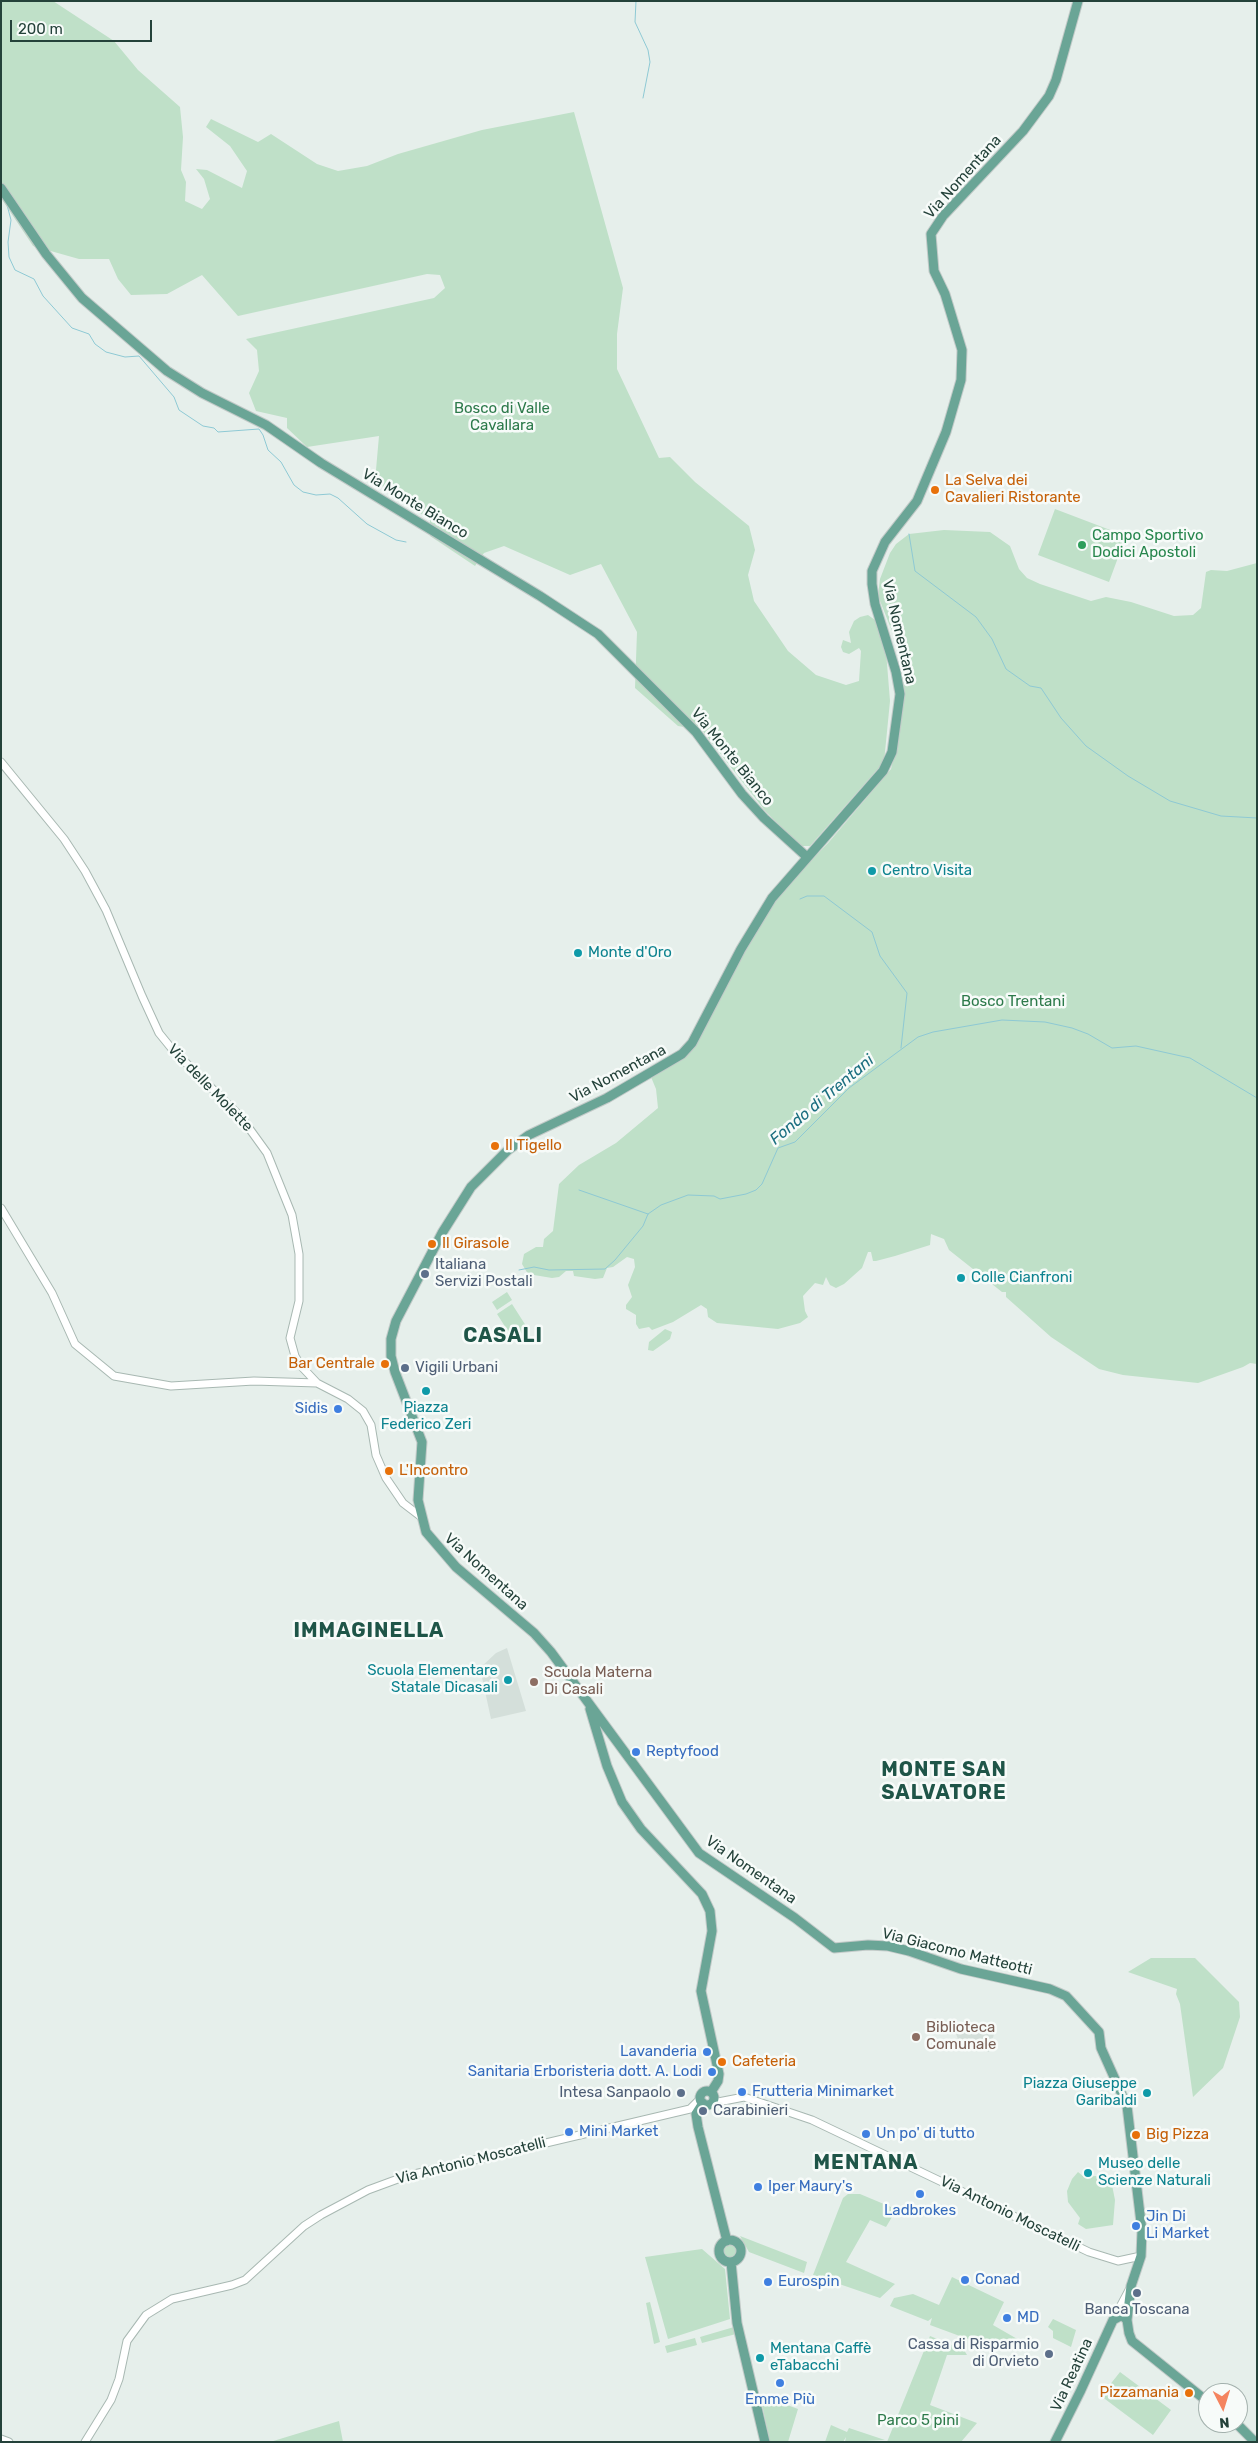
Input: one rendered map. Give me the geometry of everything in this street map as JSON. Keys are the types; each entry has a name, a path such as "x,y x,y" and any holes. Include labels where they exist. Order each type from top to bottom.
{"main road":[{"name":"Via Nomentana","path":"834,1948 795,1918 699,1853 552,1652 534,1633 435,1546 426,1532 420,1516 418,1482 422,1442 394,1372 391,1356 391,1339 396,1321 442,1233 471,1187 508,1150 535,1132 607,1098 682,1054 692,1043 741,949 768,904 876,780 892,752 900,694 899,684 875,604 872,571 885,542 917,501 957,403 962,368 962,350 952,312 932,265 931,234 943,216 1023,131 1049,96 1056,80 1078,1"},
{"name":"Via Monte Bianco","path":"1,188 46,254 82,298 166,370 202,393 269,427 321,463 540,596 598,634 696,732 742,794 764,818 807,857"},
{"path":"584,1695 596,1725 612,1778 627,1809 640,1829 682,1872 706,1901 710,1911 712,1931 701,1991 719,2074 718,2081 711,2092 714,2098 705,2102 696,2114 727,2241"},
{"name":"Via Giacomo Matteotti","path":"834,1948 868,1945 888,1946 910,1951 960,1969 1050,1989 1066,1996 1099,2032 1101,2048 1127,2106 1142,2231 1141,2256 1131,2286 1127,2320"},
{"path":"727,2241 736,2242 741,2249 739,2258 731,2262 722,2258 720,2252 721,2246 727,2241"},
{"path":"731,2262 736,2315 765,2442"},
{"path":"1113,2320 1122,2315 1127,2320 1128,2334 1132,2341 1198,2394"},
{"name":"Via Reatina","path":"1055,2442 1113,2320"}],"street":[{"name":"Via delle Molette","path":"1,762 64,839 85,871 106,910 142,996 160,1033 172,1049 241,1117 268,1153 292,1215 299,1254 300,1294 290,1334 290,1342 299,1364 317,1382 348,1399 363,1411 370,1425 376,1455 386,1478 403,1503 420,1516"},
{"path":"1,1208 52,1293 75,1344 114,1376 171,1386 254,1381 317,1382"},
{"name":"Via Antonio Moscatelli","path":"85,2442 115,2392 130,2335 142,2319 152,2310 176,2298 243,2281 257,2271 304,2226 321,2215 385,2183 435,2169 690,2109 705,2102 744,2097 812,2120 1089,2252 1118,2261 1141,2256"},
{"path":"1113,2320 1131,2286"},
{"path":"1,2439 9,2442"}],"shaded area":[{"path":"507,1648 526,1711 491,1719 480,1668 496,1653"},
{"path":"967,2025 970,2031 979,2030 980,2026 995,2030 989,2052 976,2048 977,2044 962,2050 955,2031"}],"green space":[{"name":"Bosco di Valle Cavallara","path":"1,1 53,1 114,41 138,70 180,107 183,137 181,170 186,182 185,201 202,209 210,199 204,179 196,169 207,170 242,188 247,171 230,146 206,127 211,119 258,142 271,134 317,164 338,171 367,166 398,154 482,130 574,112 623,288 617,334 617,369 659,458 670,457 695,482 749,526 755,550 748,575 754,601 788,651 816,675 846,685 859,681 861,651 859,648 849,654 843,652 841,647 843,640 851,643 849,632 854,621 860,617 868,615 875,620 885,639 890,701 884,762 810,846 801,846 766,812 702,730 678,726 635,688 637,632 601,564 570,575 504,546 484,553 475,566 430,536 430,520 375,481 379,436 307,447 287,428 287,418 256,411 249,393 259,371 257,350 246,339 434,298 445,288 440,275 427,274 238,316 202,275 167,294 131,295 118,279 109,259 79,259 33,246 1,198"},
{"name":"Campo Sportivo Dodici Apostoli","path":"1055,509 1126,536 1109,582 1038,555"},
{"name":"Bosco Trentani","path":"944,530 990,532 1010,546 1019,569 1027,578 1040,584 1091,601 1106,597 1131,602 1174,616 1193,615 1201,608 1206,572 1211,570 1227,571 1257,563 1257,1364 1250,1363 1198,1383 1123,1375 1099,1369 1051,1337 1006,1297 1006,1292 1002,1292 949,1250 944,1239 931,1234 930,1245 895,1256 873,1261 871,1252 868,1252 862,1268 844,1284 836,1288 830,1285 826,1277 823,1285 815,1283 803,1296 805,1311 808,1317 800,1323 778,1329 717,1323 708,1317 707,1309 701,1305 673,1322 652,1330 649,1327 639,1329 636,1324 636,1315 626,1309 626,1305 632,1297 628,1285 635,1267 634,1259 627,1257 613,1267 607,1268 603,1278 595,1279 574,1276 573,1271 566,1271 559,1277 552,1278 528,1274 522,1264 524,1254 536,1247 543,1247 544,1239 553,1231 559,1184 579,1165 616,1143 658,1108 656,1089 651,1077 686,1057 691,1051 732,974 777,896 829,842 891,769 900,728 904,677 898,646 878,596 880,579 890,553 896,544 909,534"},
{"path":"507,1292 512,1300 497,1310 492,1302"},
{"path":"512,1304 528,1329 513,1339 497,1314"},
{"path":"665,1329 672,1332 670,1339 653,1351 648,1350 649,1342"},
{"path":"1151,1958 1195,1958 1239,2002 1240,2017 1223,2068 1193,2097 1180,2004 1176,1994 1177,1989 1128,1972"},
{"path":"1078,2172 1084,2177 1096,2176 1112,2185 1115,2200 1113,2225 1086,2229 1078,2224 1080,2218 1068,2202 1067,2191 1072,2179"},
{"path":"848,2194 860,2194 891,2207 892,2217 886,2227 870,2220 846,2262 895,2284 880,2298 813,2275 843,2198"},
{"path":"740,2236 807,2262 804,2273 749,2252"},
{"path":"727,2245 733,2245 737,2252 733,2259 727,2259 723,2255 723,2249"},
{"path":"702,2249 725,2269 730,2319 668,2339 645,2257"},
{"path":"952,2277 1004,2302 993,2325 1019,2340 1017,2351 984,2345 930,2325 932,2318 928,2321 890,2306 894,2298 913,2294 939,2305"},
{"path":"650,2302 660,2342 654,2344 646,2303"},
{"path":"1053,2319 1076,2330 1071,2347 1053,2338 1053,2331 1048,2327"},
{"path":"734,2327 736,2334 702,2343 700,2337"},
{"name":"Parco 5 pini","path":"930,2336 964,2350 967,2355 947,2355 930,2405 977,2423 961,2442 887,2442"},
{"path":"695,2338 697,2345 667,2353 665,2346"},
{"path":"1120,2372 1171,2410 1153,2435 1101,2396"},
{"path":"760,2395 798,2409 788,2442 770,2442"},
{"path":"339,2421 343,2442 270,2442"},
{"path":"831,2425 847,2432 849,2428 885,2440 845,2442 846,2437 843,2442 825,2442"}],"waterway":[{"path":"636,1 635,22 648,50 650,62 643,98"},
{"path":"7,205 11,220 8,242 9,257 15,270 34,279 43,296 72,328 89,334 95,344 106,352 125,357 139,356 174,397 179,410 203,426 214,428 218,432 259,429 268,450 281,462 294,485 303,492 316,495 330,494 338,498 367,524 396,540 406,542"},
{"path":"909,534 915,571 976,617 992,639 1006,669 1030,686 1041,688 1061,718 1086,746 1128,776 1170,801 1221,816 1257,818"},
{"path":"800,899 807,896 824,896 872,932 880,956 907,993 901,1048"},
{"name":"Fondo di Trentani","path":"519,1270 534,1267 549,1270 605,1269 615,1260 643,1226 648,1214 661,1205 688,1195 714,1196 720,1199 756,1190 762,1184 778,1148 795,1142 849,1088 918,1037 933,1032 1002,1020 1045,1022 1088,1034 1112,1048 1136,1046 1190,1058 1257,1098"},
{"path":"579,1190 648,1214"}],"place":[{"name":"La Selva dei Cavalieri Ristorante","path":"935,490"},
{"name":"Campo Sportivo Dodici Apostoli","path":"1082,545"},
{"name":"Centro Visita","path":"872,871"},
{"name":"Monte d'Oro","path":"578,953"},
{"name":"Il Tigello","path":"495,1146"},
{"name":"Il Girasole","path":"432,1244"},
{"name":"Italiana Servizi Postali","path":"425,1274"},
{"name":"Colle Cianfroni","path":"961,1278"},
{"name":"Bar Centrale","path":"385,1364"},
{"name":"Vigili Urbani","path":"405,1368"},
{"name":"Piazza Federico Zeri","path":"426,1391"},
{"name":"Sidis","path":"338,1409"},
{"name":"L'Incontro","path":"389,1471"},
{"name":"Scuola Elementare Statale Dicasali","path":"508,1680"},
{"name":"Scuola Materna Di Casali","path":"534,1682"},
{"name":"Reptyfood","path":"636,1752"},
{"name":"Biblioteca Comunale","path":"916,2037"},
{"name":"Lavanderia","path":"707,2052"},
{"name":"Cafeteria","path":"722,2062"},
{"name":"Sanitaria Erboristeria dott. A. Lodi","path":"712,2072"},
{"name":"Frutteria Minimarket","path":"742,2092"},
{"name":"Intesa Sanpaolo","path":"681,2093"},
{"name":"Piazza Giuseppe Garibaldi","path":"1147,2093"},
{"name":"Carabinieri","path":"703,2111"},
{"name":"Mini Market","path":"569,2132"},
{"name":"Un po' di tutto","path":"866,2134"},
{"name":"Big Pizza","path":"1136,2135"},
{"name":"Museo delle Scienze Naturali","path":"1088,2173"},
{"name":"Iper Maury's","path":"758,2187"},
{"name":"Ladbrokes","path":"920,2194"},
{"name":"Jin Di Li Market","path":"1136,2226"},
{"name":"Conad","path":"965,2280"},
{"name":"Eurospin","path":"768,2282"},
{"name":"Banca Toscana","path":"1137,2293"},
{"name":"MD","path":"1007,2318"},
{"name":"Cassa di Risparmio di Orvieto","path":"1049,2354"},
{"name":"Mentana Caffè eTabacchi","path":"760,2358"},
{"name":"Emme Più","path":"780,2383"},
{"name":"Pizzamania","path":"1189,2393"}],"district":[{"name":"CASALI","path":"503,1336"},
{"name":"IMMAGINELLA","path":"369,1631"},
{"name":"MONTE SAN SALVATORE","path":"944,1782"},
{"name":"MENTANA","path":"866,2163"}]}
